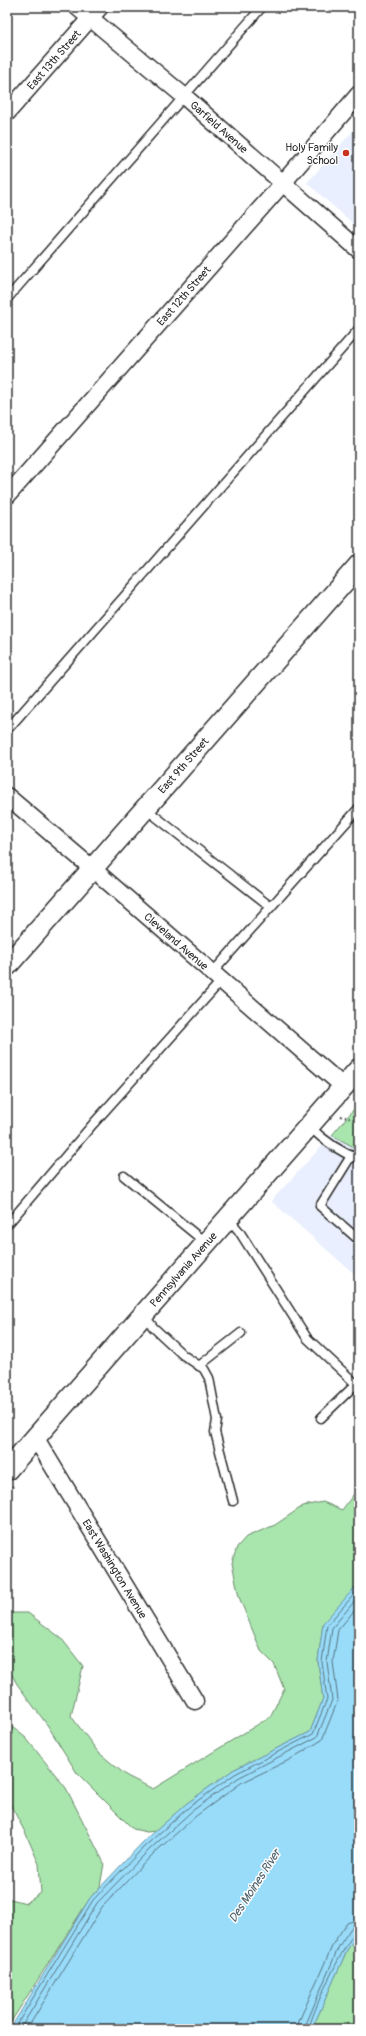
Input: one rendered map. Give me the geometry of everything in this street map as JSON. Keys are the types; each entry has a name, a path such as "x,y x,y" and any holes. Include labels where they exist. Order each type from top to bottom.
{"street":[{"name":"Garfield Avenue","path":"77,7 95,13 185,97 359,250"},
{"name":"East 13th Street","path":"7,112 95,13"},
{"name":"East 12th Street","path":"7,496 283,183 359,94"},
{"name":"East 9th Street","path":"7,966 359,566"},
{"name":"Cleveland Avenue","path":"7,796 344,1087"},
{"name":"Pennsylvania Avenue","path":"7,1470 359,1069"},
{"name":"East Washington Avenue","path":"35,1437 195,1700"}],"lane":[{"path":"7,299 185,97 262,7"},
{"path":"7,730 359,329"},
{"path":"7,1225 217,976 271,907 359,808"},
{"path":"146,809 271,907"},
{"path":"309,1126 321,1138 351,1156 359,1159"},
{"path":"351,1156 320,1206 359,1240"},
{"path":"124,1176 206,1243"},
{"path":"228,1218 239,1231 307,1338 357,1383 321,1418"},
{"path":"144,1315 153,1327 184,1355 204,1369 210,1378 218,1420 215,1432 233,1501"},
{"path":"199,1366 241,1333"}],"path":[{"path":"341,1116 359,1121"}],"shaded area":[{"name":"Holy Family School","path":"359,124 359,229 307,183"},
{"path":"332,1135 359,1150 359,1278 271,1201"}],"green space":[{"path":"359,1103 359,1150 332,1135"},
{"path":"359,1487 359,1583 323,1624 318,1661 323,1699 310,1732 233,1770 186,1804 156,1831 147,1832 133,1829 77,1773 48,1726 17,1684 7,1666 7,1613 28,1613 61,1638 83,1666 71,1716 98,1752 127,1776 153,1789 270,1717 284,1689 274,1664 261,1651 239,1597 232,1563 237,1547 246,1537 275,1525 303,1506 323,1502 342,1510"},
{"path":"7,1723 26,1738 66,1788 104,1863 100,1887 90,1898 7,2028 7,1898 26,1903 41,1893 39,1864 26,1834 7,1798"},
{"path":"359,1932 359,2029 312,2029 347,1950"}],"water":[{"name":"Des Moines River","path":"359,1583 359,1932 347,1950 312,2029 10,2029 90,1898 142,1843 186,1804 233,1770 310,1732 323,1699 318,1661 323,1623"}],"place":[{"name":"Holy Family School","path":"346,153"}]}
